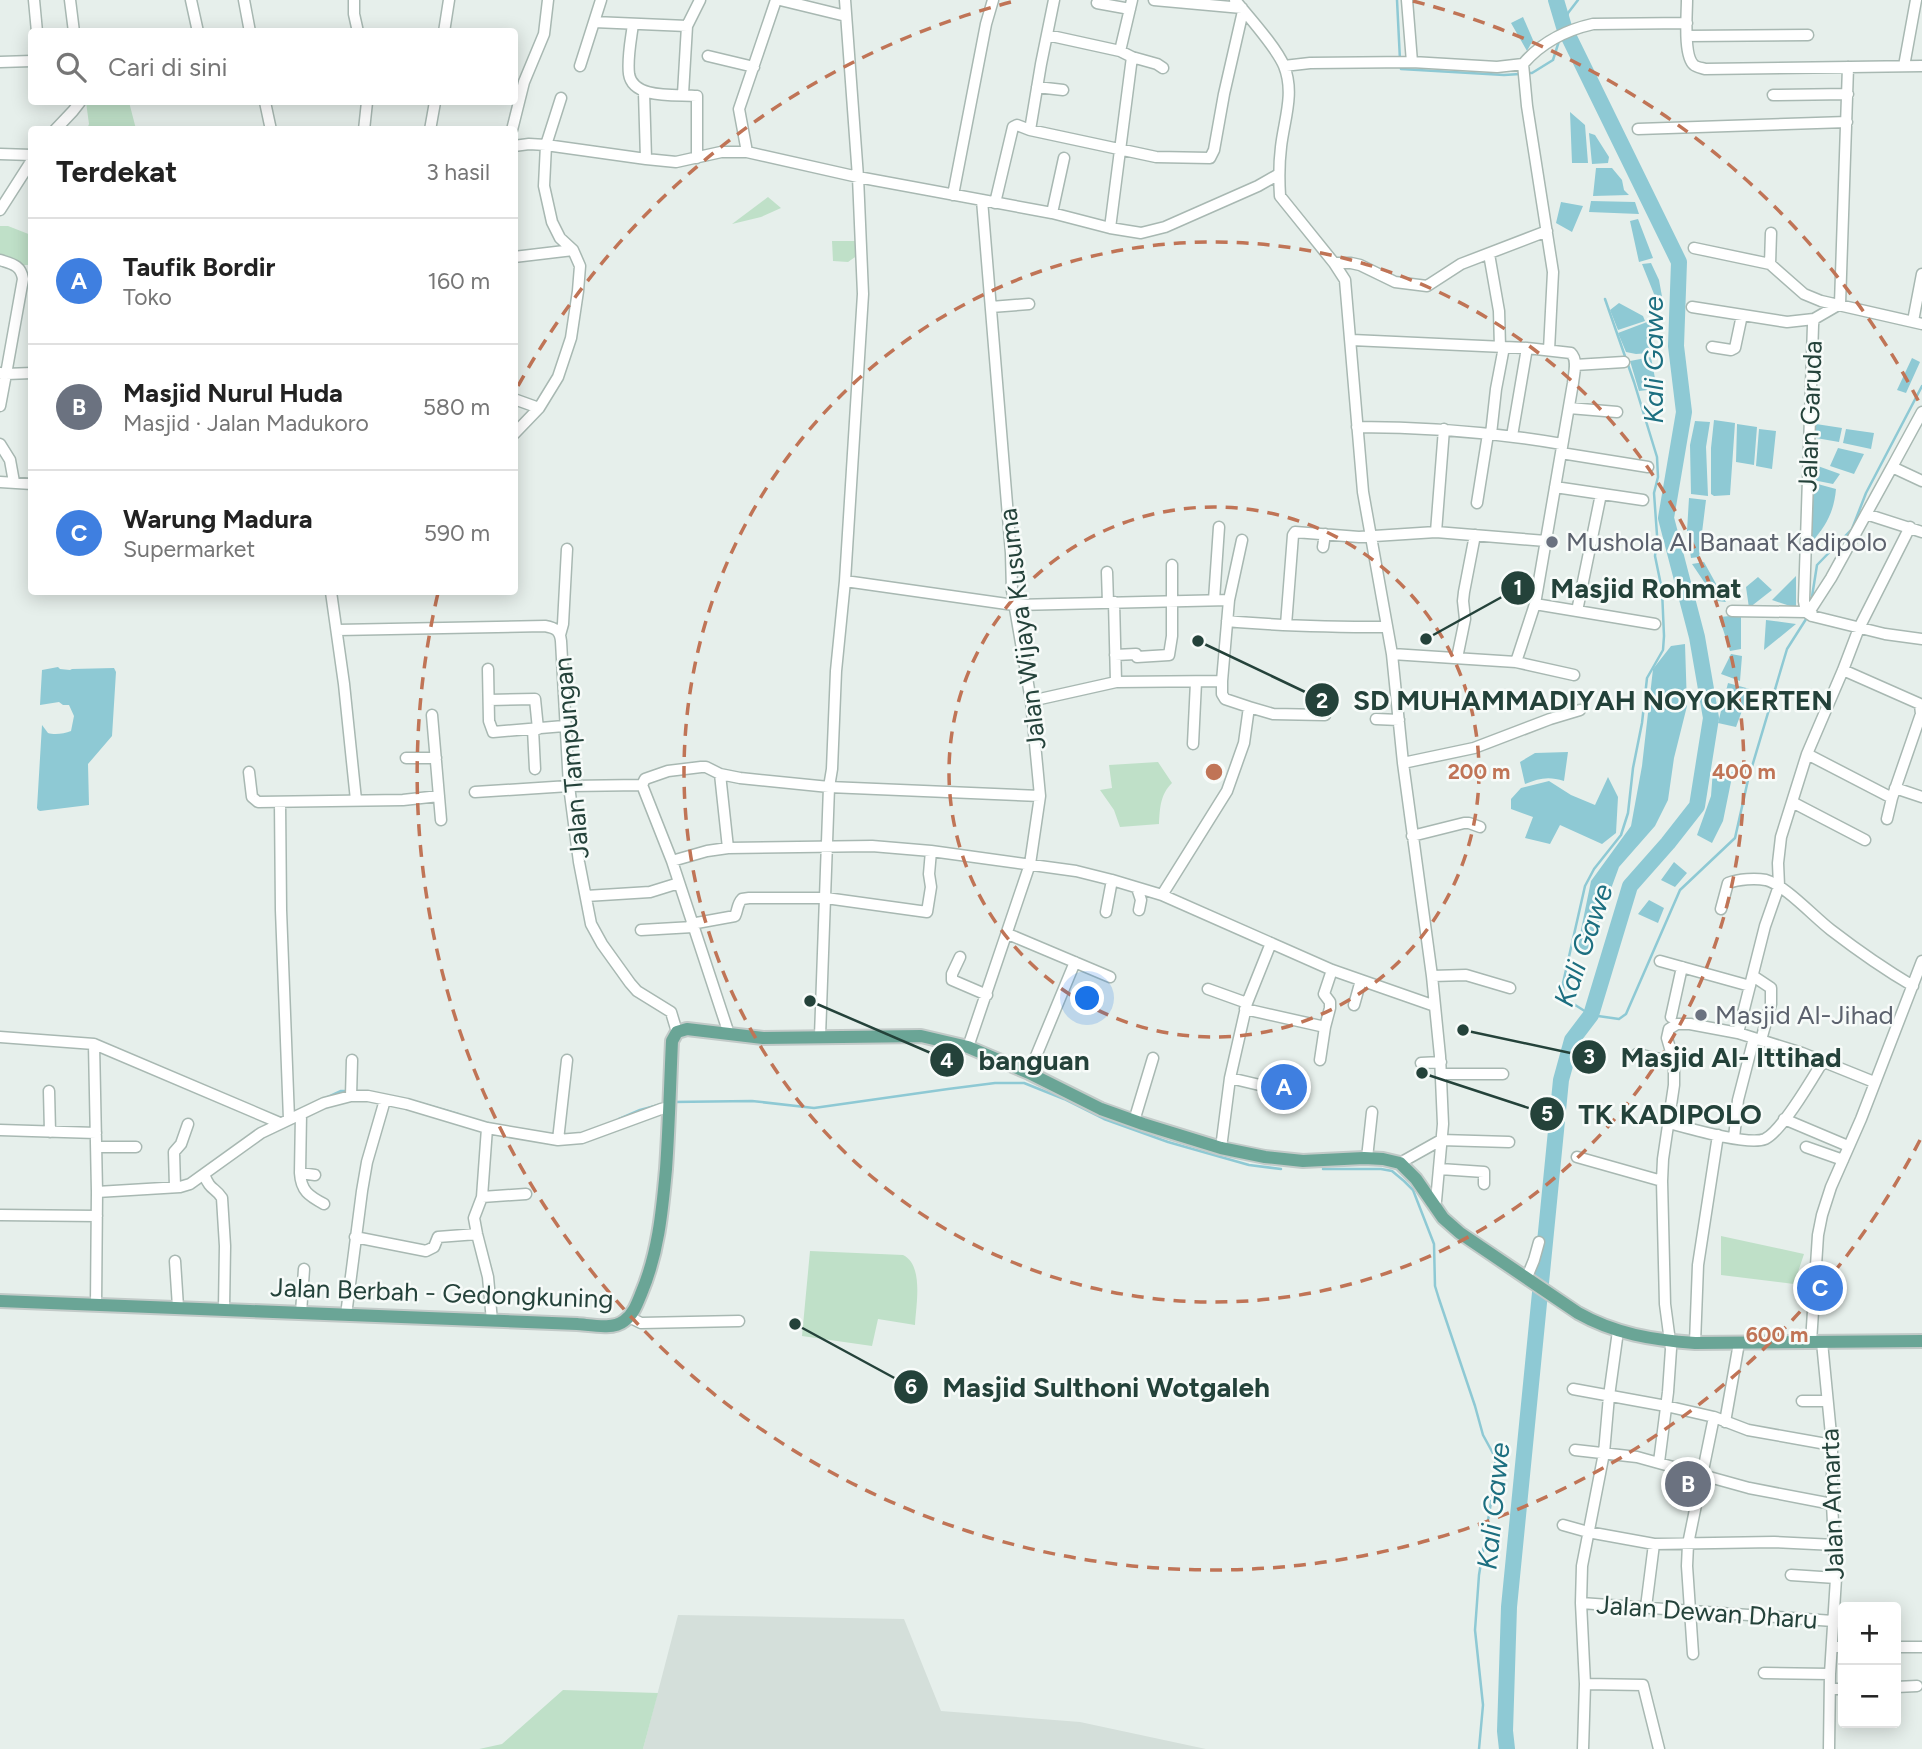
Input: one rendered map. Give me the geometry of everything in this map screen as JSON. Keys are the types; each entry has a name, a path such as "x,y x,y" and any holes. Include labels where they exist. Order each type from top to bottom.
{"main road":[{"path":"677,1032 687,1029 763,1038 921,1036 968,1047 1029,1073 1101,1109 1220,1147 1265,1157 1303,1161 1367,1158 1400,1163 1411,1172 1443,1218 1460,1233 1578,1313 1598,1325 1618,1331 1671,1342 1695,1343 1922,1341"},
{"name":"Jalan Berbah - Gedongkuning","path":"0,1301 621,1324 636,1306 659,1241 672,1041 677,1032"}],"street":[{"path":"34,0 37,28"},
{"path":"70,0 74,28"},
{"path":"191,0 197,28"},
{"path":"244,0 249,28"},
{"path":"354,0 357,28"},
{"path":"445,28 449,0"},
{"path":"513,126 524,82 544,34 548,0"},
{"path":"580,66 601,0"},
{"path":"683,94 687,26 700,0"},
{"path":"747,152 739,109 778,0 845,16"},
{"path":"820,1036 829,787 863,294 858,177 845,0"},
{"path":"953,195 993,0"},
{"path":"1030,130 1054,0"},
{"path":"1154,0 1240,6 1279,56 1284,66 1289,100 1281,145 1280,196"},
{"path":"1403,62 1407,0"},
{"path":"1687,0 1688,52 1694,65 1705,69 1922,66"},
{"path":"1904,66 1916,0"},
{"path":"1097,3 1131,5 1120,51"},
{"path":"995,203 1013,127 1017,125 1156,157 1210,158 1214,150 1240,6"},
{"path":"594,22 687,26"},
{"path":"1549,350 1553,272 1523,66 1532,54 1548,41 1581,27 1593,24 1686,23"},
{"path":"633,24 629,71 634,86 644,92 697,96 697,158"},
{"path":"1047,35 1120,51 1163,68"},
{"path":"1687,36 1808,35"},
{"path":"708,56 754,67"},
{"path":"1110,228 1132,57"},
{"path":"0,62 28,61"},
{"path":"1284,66 1310,63 1403,62 1523,66"},
{"name":"Jalan Garuda","path":"1809,614 1804,601 1814,319 1840,304 1849,67"},
{"path":"1037,87 1063,90"},
{"path":"644,92 646,159"},
{"path":"1773,95 1848,94"},
{"path":"518,430 539,408 558,377 570,338 580,266 573,250 560,238 549,213 544,186 546,145 561,98"},
{"path":"59,126 77,105"},
{"path":"266,105 270,126"},
{"path":"364,126 367,105"},
{"path":"431,126 434,105"},
{"path":"1638,129 1847,122"},
{"path":"518,145 546,145 676,162 720,152 747,152 858,177 1052,213 1141,233 1153,232 1258,186 1279,174"},
{"path":"0,154 28,158"},
{"path":"1052,213 1064,158"},
{"path":"0,210 28,164"},
{"path":"1258,186 1280,196 1345,279 1363,492 1392,654 1441,1062 1443,1124 1440,1169 1436,1201 1433,1205"},
{"name":"Jalan Wijaya Kusuma","path":"968,1047 1030,864 1040,796 1031,701 1012,591 982,200"},
{"path":"1334,263 1360,265 1395,282 1427,285 1450,270 1547,231"},
{"path":"1770,264 1771,233"},
{"path":"1694,248 1770,264 1804,294 1821,301 1918,322 1922,274"},
{"path":"518,257 573,250"},
{"path":"1477,503 1502,347 1489,254"},
{"path":"0,260 16,265 22,272 23,279 3,374 0,406"},
{"path":"991,307 1029,304"},
{"path":"1692,307 1787,322 1814,319"},
{"path":"1712,347 1731,350 1735,348 1742,315"},
{"path":"1352,340 1527,348 1571,353 1574,357 1569,408 1535,604 1516,662"},
{"path":"1512,436 1527,348"},
{"path":"1575,365 1624,362"},
{"path":"3,374 28,373"},
{"path":"518,400 539,408"},
{"path":"1569,408 1617,412"},
{"path":"1809,614 1921,417"},
{"path":"1357,427 1444,429 1512,436 1648,467"},
{"path":"1436,532 1444,429"},
{"path":"0,444 10,460 14,482"},
{"path":"1892,467 1922,481"},
{"path":"0,482 28,484"},
{"path":"1555,487 1643,500"},
{"path":"1577,611 1601,494"},
{"path":"1866,514 1922,532"},
{"path":"1214,600 1219,527"},
{"path":"1738,1034 1765,926 1779,886 1781,837 1807,754 1859,628 1910,527"},
{"path":"1286,625 1295,532 1370,537 1436,532 1546,541"},
{"path":"1323,547 1325,534"},
{"path":"1457,658 1465,619 1463,601 1475,535"},
{"path":"1242,540 1229,600 1222,694 1225,699 1273,713 1325,715"},
{"path":"560,635 567,549"},
{"path":"1115,655 1169,655 1172,636 1172,565"},
{"path":"1107,572 1116,682"},
{"path":"845,581 1014,605 1229,600"},
{"path":"331,595 356,800"},
{"path":"1535,604 1655,624"},
{"path":"1732,611 1809,614 1859,628 1922,639"},
{"path":"1227,621 1387,627"},
{"name":"Jalan Tampungan","path":"337,630 554,627 560,635 569,786 591,924 620,971 637,991 671,1012 677,1032"},
{"path":"1392,654 1516,662 1574,675"},
{"path":"488,669 489,721 493,732 564,726"},
{"path":"1843,670 1922,707 1887,819"},
{"path":"1031,701 1116,682 1222,681"},
{"path":"1193,744 1196,682"},
{"path":"489,700 535,699 535,769"},
{"path":"1162,895 1227,791 1244,743 1250,707"},
{"path":"1403,763 1474,748 1580,710"},
{"path":"432,715 441,820"},
{"path":"1376,719 1399,720"},
{"path":"1807,754 1893,793 1922,797"},
{"path":"406,758 436,758"},
{"path":"729,1034 672,861 642,785 645,779 652,775 706,767 720,774 740,778 829,787 1040,796"},
{"path":"249,772 252,797 258,802 403,800 439,796"},
{"path":"720,774 728,848"},
{"path":"475,792 642,785"},
{"path":"280,802 284,1121"},
{"path":"1792,802 1865,840"},
{"path":"1412,836 1464,823 1480,827"},
{"path":"672,861 728,848 828,845 930,851 1030,864 1112,880 1162,895 1332,970 1435,1006"},
{"path":"641,930 692,926 734,916 738,911 738,902 742,899 825,898 927,912 931,887 930,851"},
{"path":"1106,912 1112,880"},
{"path":"1721,909 1728,883 1737,880 1765,880 1779,886 1830,929 1884,969 1913,986"},
{"path":"586,896 650,892 679,883"},
{"path":"1137,888 1141,900 1139,909"},
{"path":"1007,934 1110,977"},
{"path":"1220,1147 1230,1078 1246,1006 1271,943"},
{"path":"960,957 952,980 987,995"},
{"path":"1029,1073 1074,961"},
{"path":"1660,961 1771,988 1771,1004 1738,1100 1734,1138"},
{"name":"Jalan Amarta","path":"1829,1749 1836,1578 1832,1445 1816,1342 1818,1235 1831,1187 1861,1119 1922,961"},
{"path":"1671,1017 1682,967"},
{"path":"1320,1060 1330,1002 1324,994 1332,970"},
{"path":"1432,976 1465,975 1510,988"},
{"path":"1354,1004 1361,980"},
{"path":"1208,989 1246,1006 1325,1027"},
{"path":"1659,1462 1671,1342 1665,1304 1662,1181 1674,1085 1674,1062 1667,1038 1669,1029 1678,1024 1690,1024 1758,1039 1802,1053 1874,1082"},
{"path":"0,1037 94,1044 284,1121"},
{"path":"94,1044 96,1305"},
{"path":"1637,1054 1674,1062"},
{"path":"1134,1121 1153,1058"},
{"path":"351,1091 352,1060"},
{"path":"558,1137 567,1060"},
{"path":"1421,1063 1441,1062"},
{"path":"1669,1124 1734,1138 1763,1140 1771,1135 1784,1119 1823,1062"},
{"path":"1441,1074 1503,1074"},
{"path":"1230,1078 1272,1088"},
{"path":"49,1091 50,1132"},
{"path":"97,1192 190,1184 245,1143 284,1121 351,1091 428,1109 487,1128 582,1138 662,1109 670,1103"},
{"path":"346,1315 367,1162 385,1100"},
{"path":"1367,1158 1372,1112"},
{"path":"302,1114 302,1186 309,1196 324,1204"},
{"path":"1784,1119 1848,1146"},
{"path":"175,1187 174,1152 181,1144 188,1124"},
{"path":"487,1128 482,1197 475,1214 488,1277 492,1321"},
{"path":"0,1130 96,1133"},
{"path":"1695,1343 1698,1265 1718,1135"},
{"path":"1400,1163 1441,1140 1509,1142"},
{"path":"96,1147 136,1147"},
{"path":"1806,1147 1843,1160"},
{"path":"1577,1157 1662,1181"},
{"path":"1440,1169 1484,1172 1484,1184"},
{"path":"300,1173 315,1175"},
{"path":"204,1174 210,1188 222,1198 225,1246 224,1309"},
{"path":"482,1197 526,1194"},
{"path":"0,1215 97,1216"},
{"path":"355,1237 426,1251 434,1247 438,1237 477,1234"},
{"path":"1529,1279 1539,1242"},
{"path":"175,1261 178,1307"},
{"path":"301,1313 304,1269"},
{"path":"629,1317 641,1323 739,1321"},
{"path":"1583,1749 1585,1684 1582,1566 1604,1452 1618,1331"},
{"path":"1725,1422 1739,1343"},
{"path":"1573,1389 1714,1417 1748,1430 1832,1445"},
{"path":"1802,1401 1827,1401"},
{"path":"1693,1654 1688,1544 1714,1417"},
{"path":"1575,1450 1624,1454 1749,1488 1832,1504"},
{"path":"1563,1525 1654,1544 1774,1542 1835,1545"},
{"path":"1646,1607 1654,1544"},
{"path":"1791,1576 1836,1578"},
{"name":"Jalan Dewan Dharu","path":"1581,1603 1833,1621"},
{"path":"1832,1647 1838,1647"},
{"path":"1901,1647 1922,1647"},
{"path":"1764,1673 1830,1674"},
{"path":"1585,1684 1643,1685 1660,1749"},
{"path":"1901,1687 1917,1686"},
{"path":"1830,1689 1838,1689"}],"shaded area":[{"path":"678,1615 904,1619 941,1711 1080,1722 1206,1749 643,1749"}],"green space":[{"path":"86,105 130,105 135,126 88,126"},
{"path":"768,197 781,208 761,217 732,224"},
{"path":"0,226 8,226 28,234 28,265 18,265 0,258"},
{"path":"832,241 858,241 858,255 848,262 833,261"},
{"path":"1158,762 1172,783 1163,797 1159,824 1120,827 1114,810 1100,790 1112,788 1109,765"},
{"path":"1721,1236 1804,1254 1794,1284 1721,1275"},
{"path":"810,1251 903,1255 910,1260 916,1276 915,1325 878,1319 872,1346 802,1336"},
{"path":"563,1690 658,1693 643,1749 479,1749 502,1744"}],"water":[{"path":"1523,17 1533,40 1527,51 1511,23"},
{"path":"1570,112 1585,125 1588,163 1572,163"},
{"path":"1589,133 1595,135 1609,157 1608,163 1592,164"},
{"path":"1596,168 1612,168 1629,195 1593,196"},
{"path":"1591,201 1635,202 1639,214 1589,212"},
{"path":"1561,202 1583,206 1572,232 1556,223"},
{"path":"1638,219 1653,258 1639,262 1630,221"},
{"path":"1651,263 1659,280 1663,302 1658,304 1642,264"},
{"path":"1619,303 1643,316 1645,321 1618,330 1610,310"},
{"path":"1647,322 1652,326 1649,353 1626,352 1618,333"},
{"path":"1651,357 1657,389 1639,391 1630,361"},
{"path":"1912,358 1920,362 1906,393 1897,390"},
{"path":"1714,420 1735,423 1730,495 1711,494"},
{"path":"1695,421 1710,422 1706,447 1708,496 1691,494 1690,445"},
{"path":"1737,424 1757,427 1754,465 1736,462"},
{"path":"1816,424 1842,428 1839,442 1816,438"},
{"path":"1759,429 1776,431 1772,469 1756,466"},
{"path":"1846,429 1874,433 1871,449 1843,443"},
{"path":"1838,448 1864,454 1854,474 1830,466"},
{"path":"1815,465 1840,474 1833,484 1813,480"},
{"path":"1814,483 1836,489 1828,518 1811,543 1809,499"},
{"path":"1689,498 1706,500 1699,557 1691,558 1687,531"},
{"path":"1704,562 1726,602 1717,601 1692,564"},
{"path":"1796,576 1796,608 1772,600"},
{"path":"1758,577 1772,590 1749,608 1746,587"},
{"path":"1741,615 1741,649 1730,651 1719,617"},
{"path":"1766,620 1796,624 1764,650"},
{"path":"1685,644 1687,706 1674,758 1668,800 1655,826 1619,867 1587,954 1576,954 1591,881 1631,826 1642,766 1653,669 1671,646"},
{"path":"1731,654 1742,656 1740,681 1721,674"},
{"path":"58,667 70,670 114,668 116,672 112,736 88,764 89,805 40,811 37,808 42,725 48,733 65,733 71,731 74,716 69,705 59,702 40,705 42,670"},
{"path":"1728,683 1750,689 1736,727 1718,723"},
{"path":"1568,752 1564,781 1544,778 1525,784 1520,762 1535,753"},
{"path":"1713,770 1733,772 1723,821 1712,843 1697,835 1711,796"},
{"path":"1608,777 1618,797 1616,833 1602,844 1560,825 1550,844 1525,838 1533,817 1511,809 1511,799 1521,788 1549,781 1571,795 1595,805"},
{"path":"1674,862 1687,873 1675,887 1661,880"},
{"path":"1649,900 1664,908 1658,923 1638,914"}],"waterway":[{"path":"1397,0 1400,60"},
{"name":"Kali Gawe","path":"1507,1749 1505,1731 1509,1607 1561,1080 1572,1040 1591,1015 1630,886 1697,806 1711,718 1697,637 1666,518 1684,412 1676,346 1679,262 1564,27 1556,0"},
{"path":"1562,32 1568,13 1578,0"},
{"path":"1527,73 1532,73 1553,60 1559,41"},
{"path":"1401,66 1401,69 1520,74"},
{"path":"1605,299 1657,457 1658,477 1654,493 1657,535 1655,556 1662,590 1664,636 1663,650 1647,678 1628,813 1621,835 1594,869 1585,886 1563,983 1564,998 1591,1015 1619,1019 1626,1014 1680,890 1735,838 1748,780 1787,649 1808,616"},
{"path":"1811,603 1817,565 1852,529 1866,493 1922,386"},
{"path":"672,1102 752,1101 814,1108 995,1083 1024,1083 1104,1119 1168,1142 1249,1165 1281,1169"},
{"path":"328,1097 348,1091"},
{"path":"420,1103 458,1114"},
{"path":"619,1119 666,1103"},
{"path":"1323,1169 1392,1171 1413,1190 1434,1244 1435,1286 1483,1435 1495,1457 1496,1472 1479,1575 1475,1630 1483,1705 1479,1749"}],"place":[{"name":"Mushola Al Banaat Kadipolo","path":"1552,542"},
{"name":"Masjid Rohmat","path":"1426,639"},
{"name":"SD MUHAMMADIYAH NOYOKERTEN","path":"1198,641"},
{"name":"banguan","path":"810,1001"},
{"name":"Masjid Al-Jihad","path":"1701,1015"},
{"name":"Masjid Al- Ittihad","path":"1463,1030"},
{"name":"TK KADIPOLO","path":"1422,1073"},
{"name":"Taufik Bordir","path":"1284,1087"},
{"name":"Warung Madura","path":"1820,1288"},
{"name":"Masjid Sulthoni Wotgaleh","path":"795,1324"},
{"name":"Masjid Nurul Huda","path":"1688,1484"}]}
